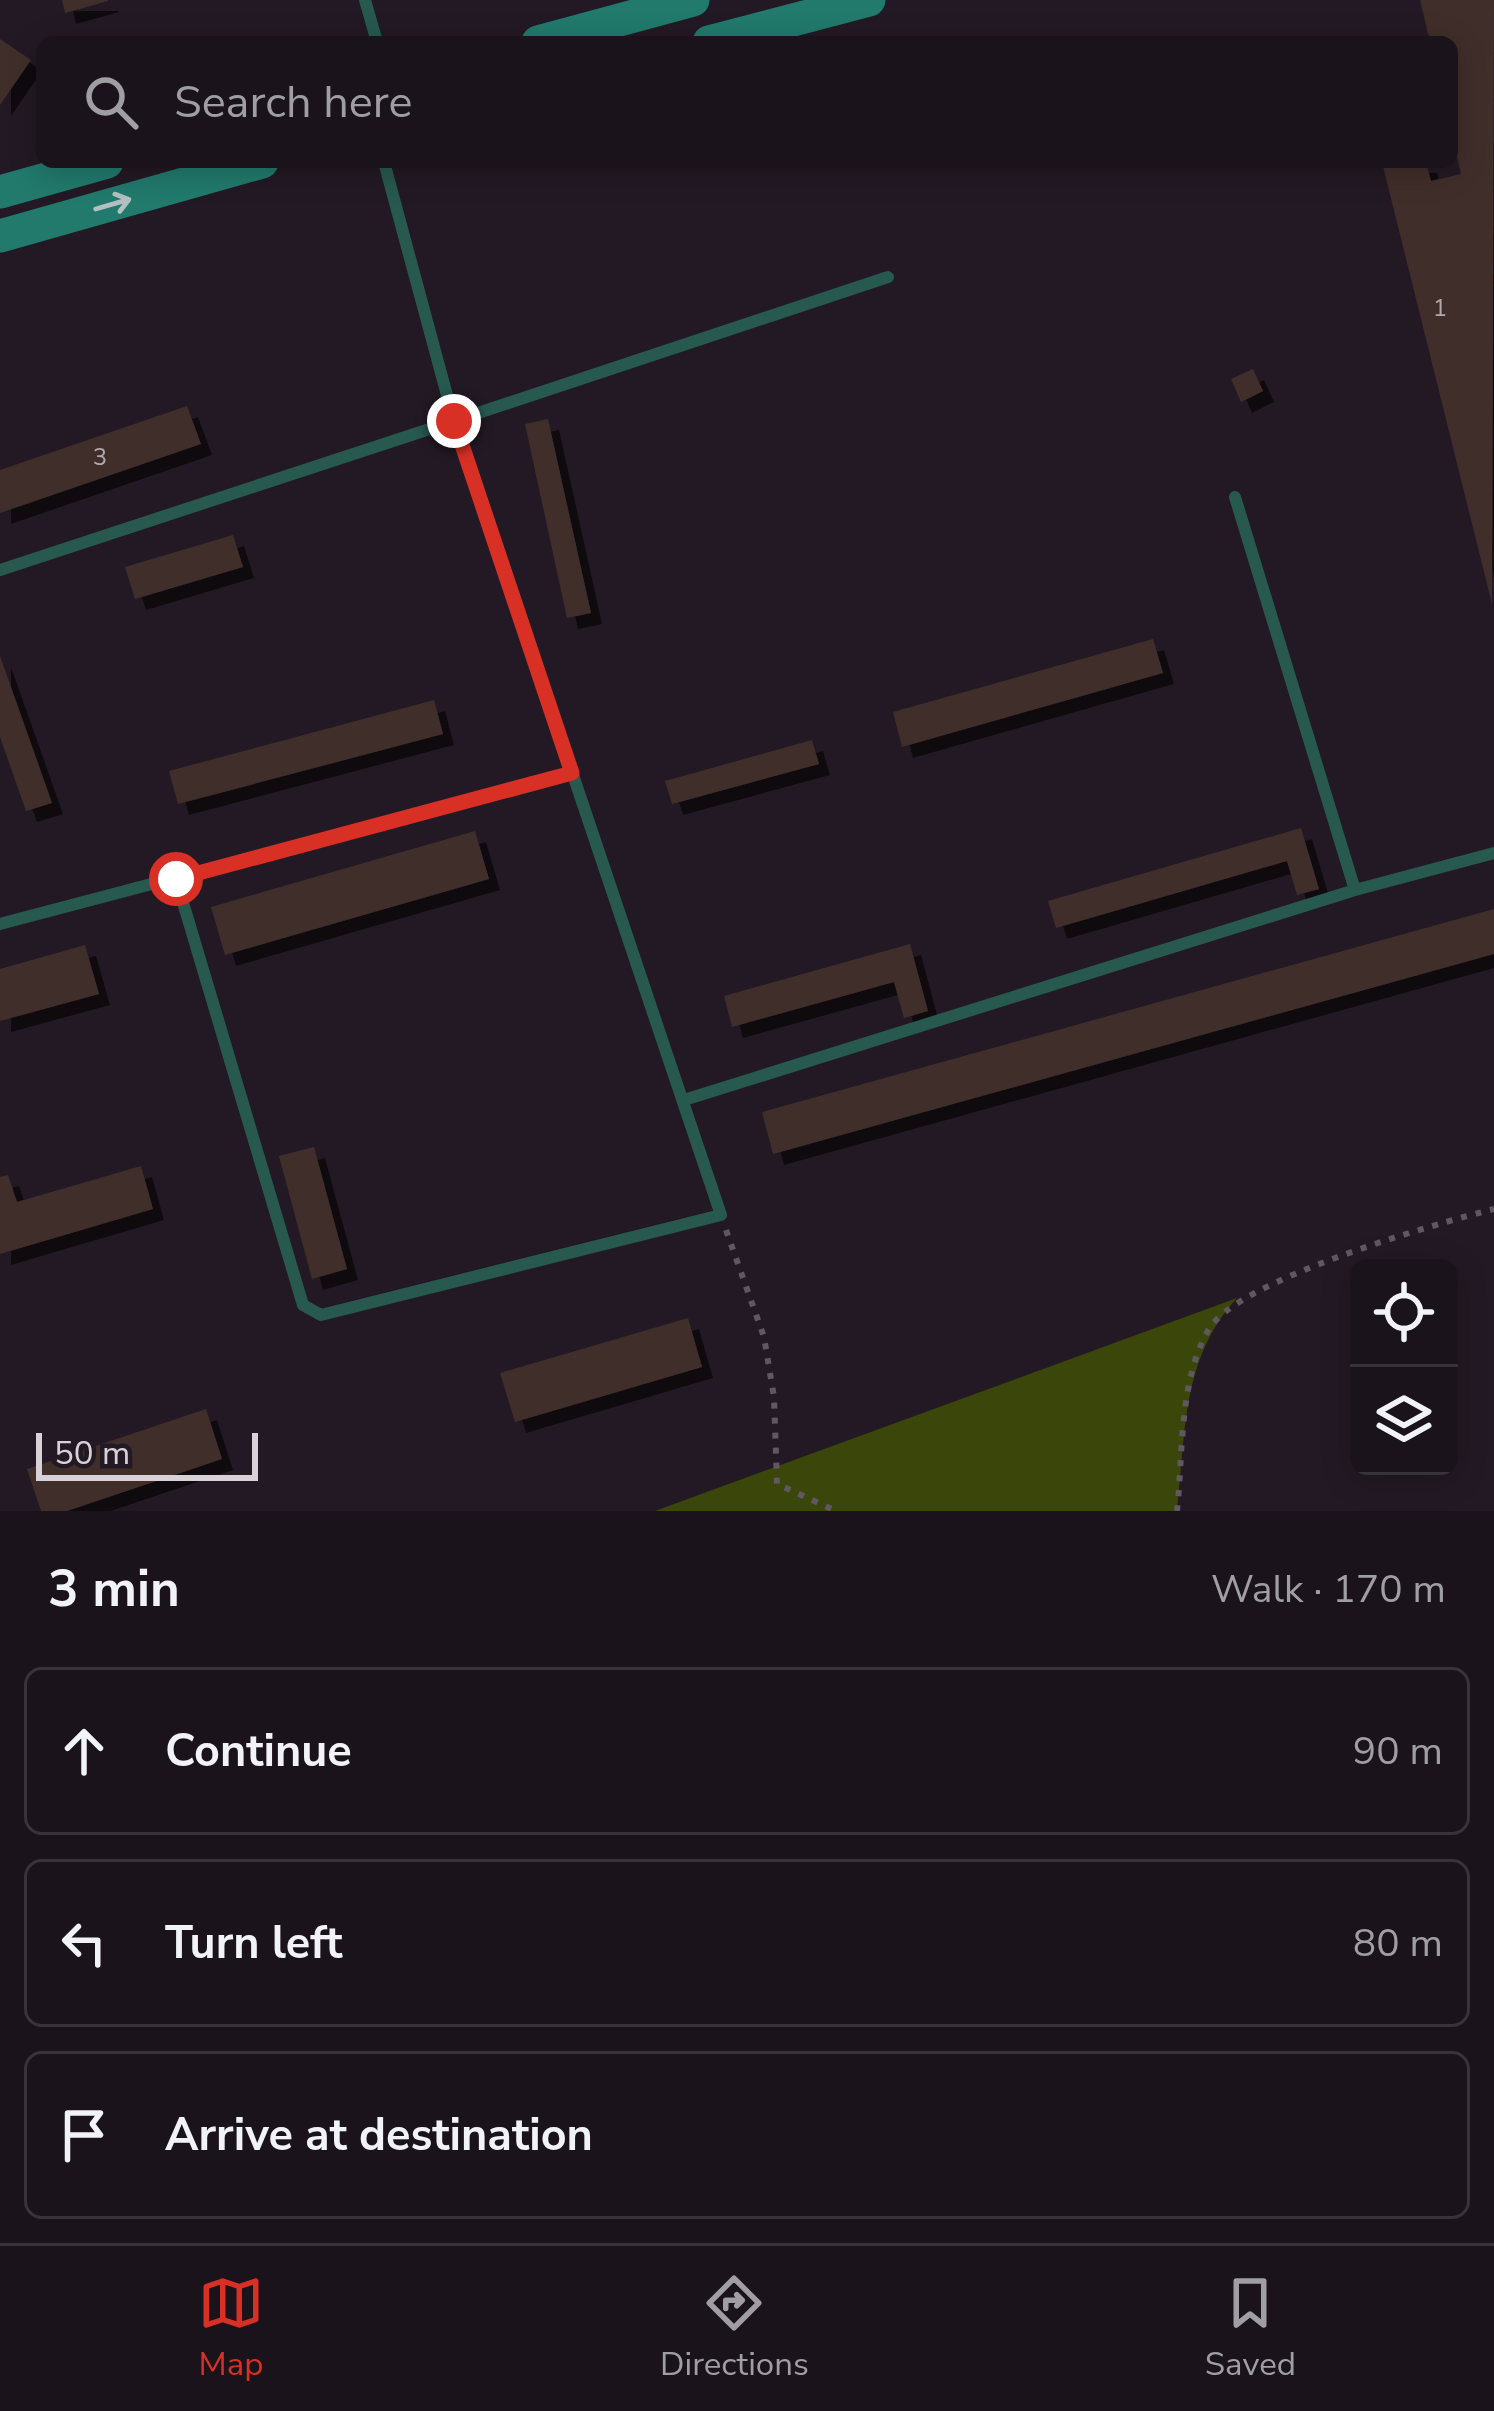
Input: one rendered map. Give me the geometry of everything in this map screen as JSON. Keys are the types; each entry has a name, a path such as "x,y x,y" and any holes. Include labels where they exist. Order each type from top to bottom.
{"main road":[{"path":"560,36 693,0"},
{"path":"733,36 868,0"},
{"path":"0,192 85,168"},
{"path":"0,236 241,168"}],"lane":[{"path":"365,0 374,36"},
{"path":"176,879 303,1305 321,1315 721,1215 454,421 386,168"},
{"path":"0,569 888,277"},
{"path":"1235,497 1355,890"},
{"path":"0,924 572,773"},
{"path":"684,1100 1355,890 1494,854"}],"path":[{"path":"1177,1511 1192,1376 1209,1329 1237,1298 1408,1231 1494,1210"},
{"path":"721,1215 764,1337 774,1397 777,1484 836,1511"}],"green space":[{"path":"1237,1298 1205,1346 1196,1372 1185,1425 1177,1511 655,1511"}],"building":[{"path":"62,0 108,0 108,1 65,13"},
{"path":"1420,0 1494,0 1492,604 1383,168 1428,168 1431,181 1461,174 1458,36 1429,36"},
{"path":"0,39 31,60 0,105"},
{"path":"1253,369 1263,391 1241,402 1231,379"},
{"path":"187,406 201,444 0,513 0,470"},
{"path":"548,419 591,613 567,618 525,424"},
{"path":"233,535 243,567 135,599 125,567"},
{"path":"1153,639 1163,673 902,747 893,712"},
{"path":"0,656 52,803 26,811 0,737"},
{"path":"434,700 443,734 178,804 169,771"},
{"path":"812,740 819,764 672,804 665,781"},
{"path":"1301,828 1319,889 1297,895 1287,861 1056,928 1048,901"},
{"path":"475,831 489,879 225,955 211,907"},
{"path":"1494,909 1494,954 773,1154 762,1112"},
{"path":"910,944 928,1011 904,1018 894,982 732,1027 724,996"},
{"path":"85,945 99,994 0,1021 0,969"},
{"path":"314,1147 347,1269 312,1279 279,1156"},
{"path":"141,1166 153,1209 0,1254 0,1177 8,1175 17,1202"},
{"path":"688,1318 702,1367 515,1422 500,1373"},
{"path":"206,1409 222,1459 67,1511 41,1511 27,1469"}],"route":[{"path":"176,879 572,773 454,421"}]}
